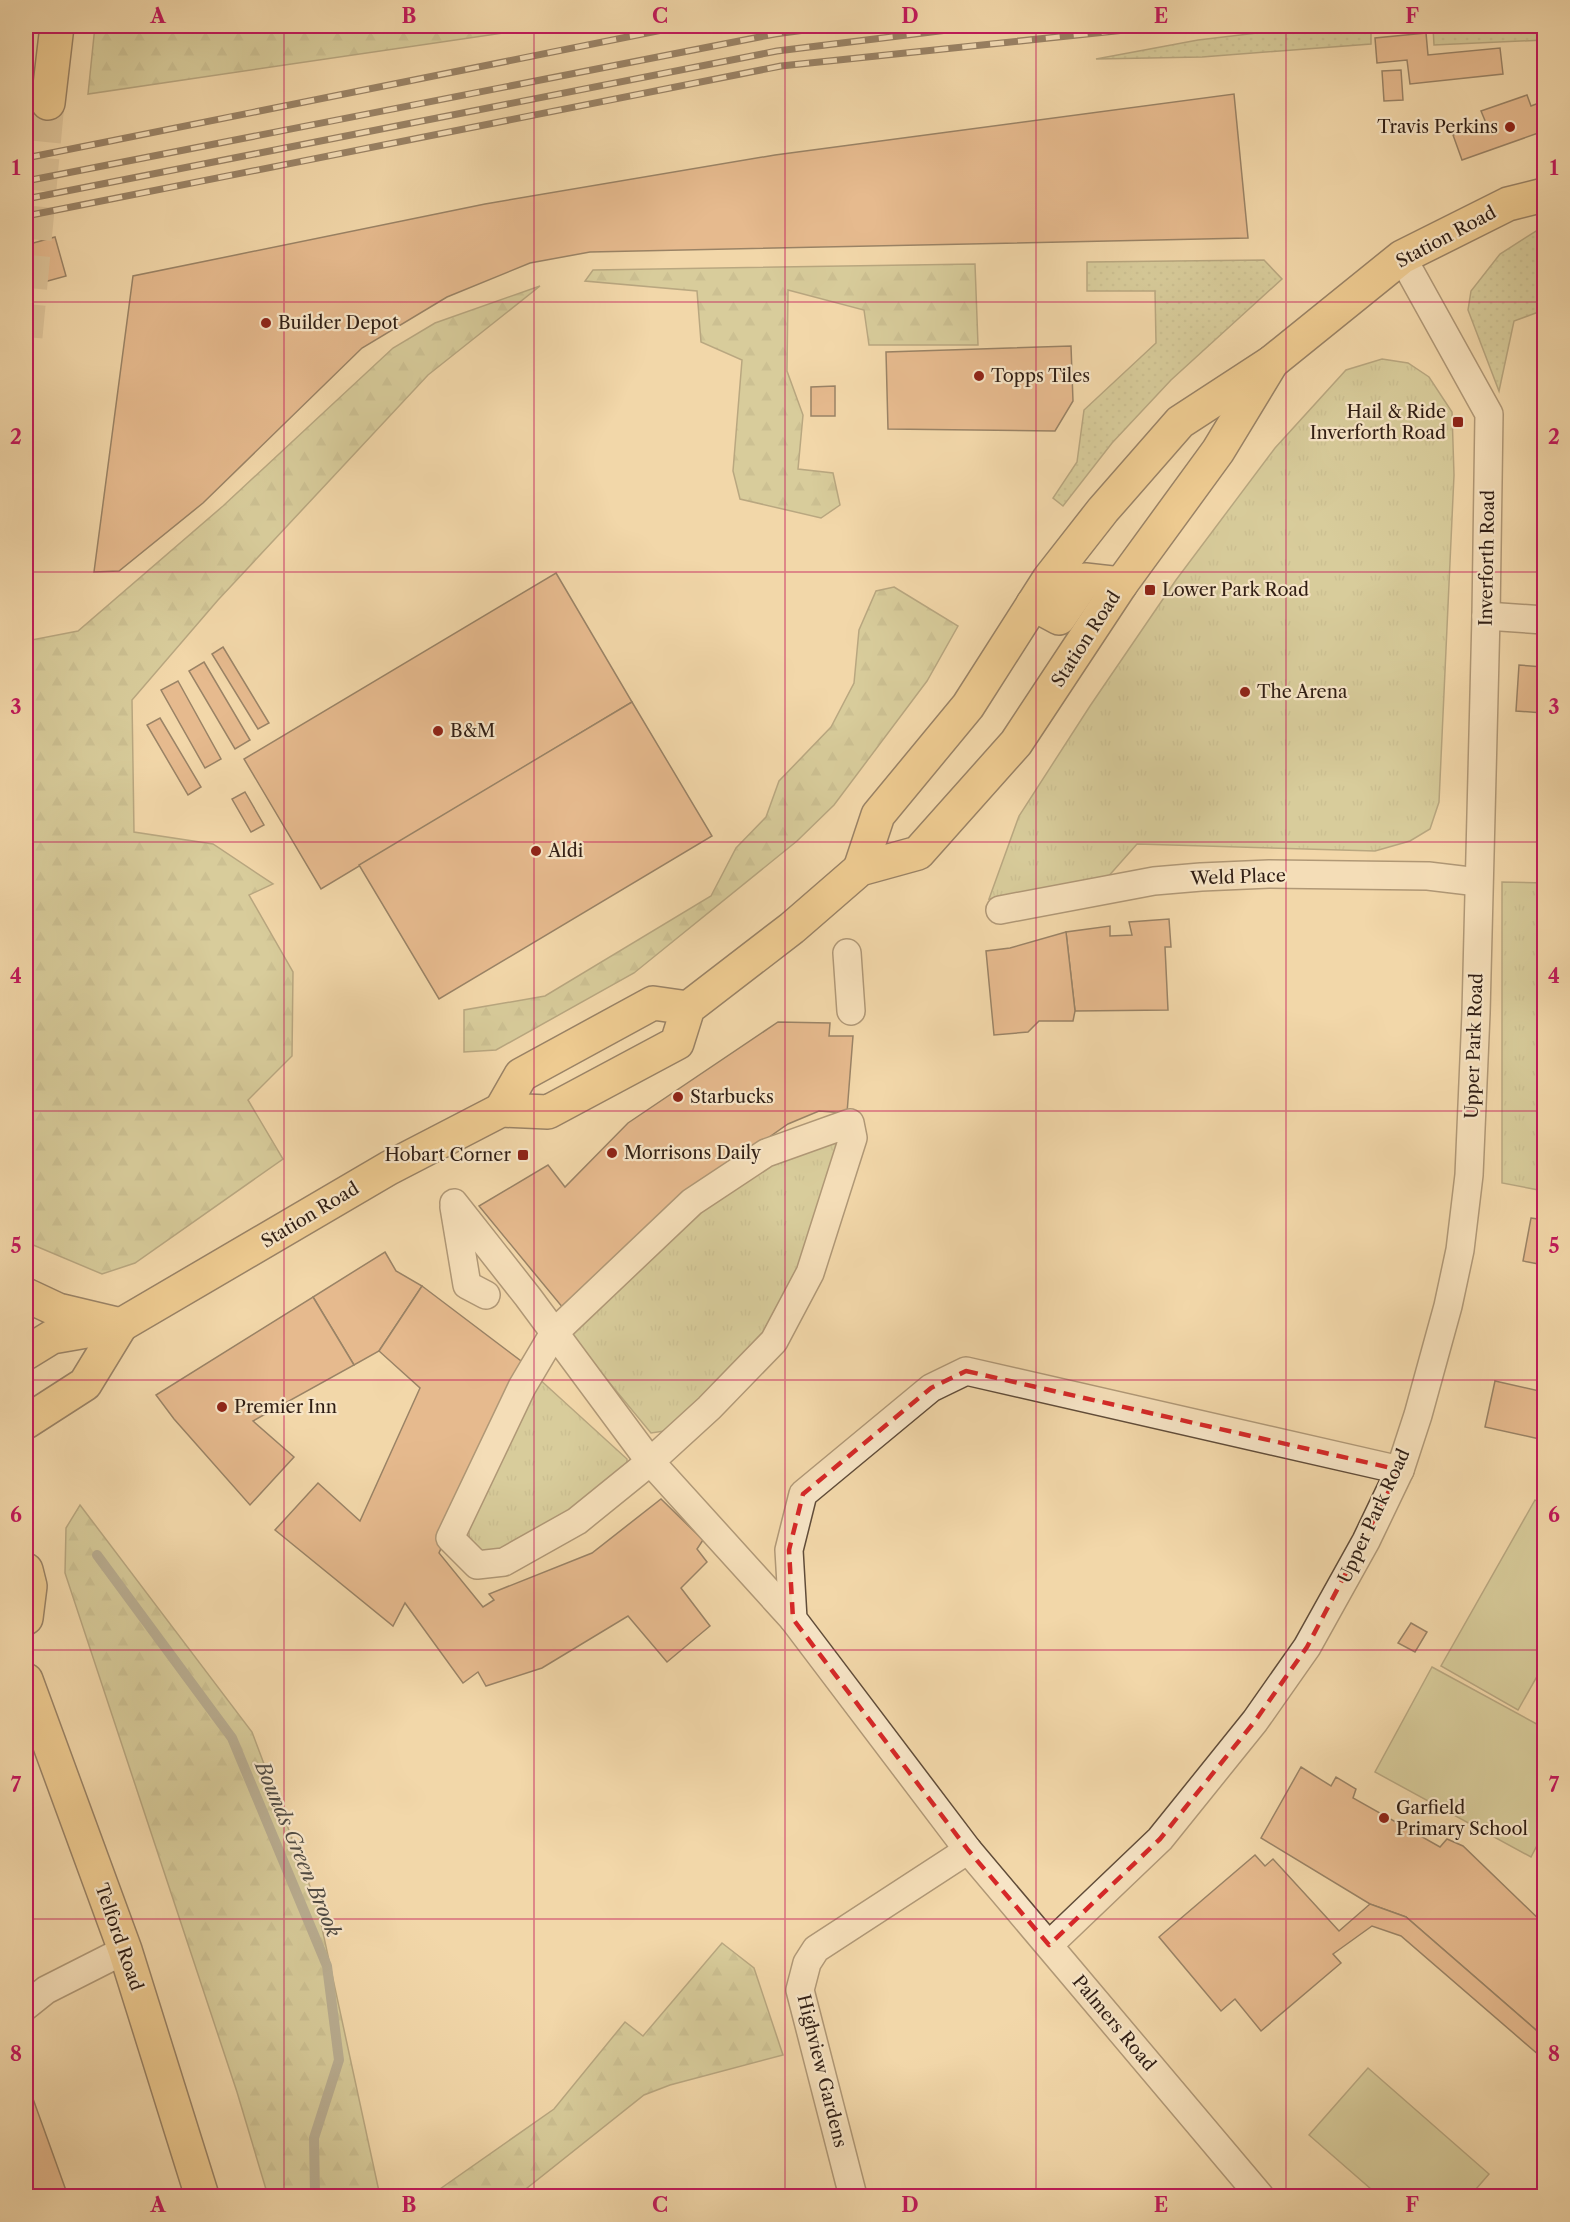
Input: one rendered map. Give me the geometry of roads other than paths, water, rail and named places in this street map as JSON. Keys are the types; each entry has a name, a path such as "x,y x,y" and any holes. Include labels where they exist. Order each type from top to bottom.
{"main road":[{"path":"48,103 57,26"},
{"name":"Station Road","path":"860,869 879,815 968,706 1049,579 1103,510 1180,422 1272,362 1402,257 1508,204 1545,195"},
{"name":"Station Road","path":"26,1353 52,1337 121,1325 389,1168 501,1110 548,1112 677,1043 688,1008 792,928 860,869 918,853 1016,743 1121,584 1218,451 1272,362"},
{"path":"1033,604 1059,618 1085,580 1121,584"},
{"path":"501,1110 521,1075 653,1003 688,1008"},
{"path":"26,1294 58,1310 121,1325"},
{"name":"Station Road","path":"26,1422 85,1384 121,1325"},
{"path":"26,1570 30,1586 26,1618"},
{"name":"Telford Road","path":"26,1680 125,1950 202,2196"}],"street":[{"name":"Inverforth Road","path":"1402,257 1489,414 1478,882"},
{"path":"1486,616 1545,620"},
{"name":"Weld Place","path":"1000,909 1142,883 1201,877 1269,874 1428,876 1478,882"},
{"name":"Upper Park Road","path":"1049,1945 1160,1839 1255,1721 1307,1647 1366,1541 1400,1470 1448,1306 1460,1250 1469,1175 1478,882"},
{"path":"847,953 851,1011"},
{"path":"850,1123 853,1138 810,1273 774,1341 709,1408 651,1461 577,1521 504,1562 477,1565 450,1538 522,1387 554,1333 692,1202 766,1153 850,1123"},
{"name":"Palmers Road","path":"486,1295 467,1285 454,1203 651,1461 793,1619 968,1850 1260,2196"},
{"path":"516,1311 554,1333"},
{"path":"793,1619 789,1550 803,1494 931,1388 966,1371 1400,1470"},
{"name":"Highview Gardens","path":"853,2196 800,1990 807,1963 816,1948 968,1850"},
{"path":"26,2006 46,1990 125,1950"}],"waterway":[{"name":"Bounds Green Brook","path":"97,1555 232,1738 327,1966 339,2060 314,2138 315,2196"}],"tunnel":[{"path":"26,337 48,103"}],"railway":[{"path":"26,158 682,26"},
{"path":"26,181 775,34 835,26"},
{"path":"26,199 777,51 980,26"},
{"path":"26,216 781,66 1163,26"}],"place":[{"name":"Travis Perkins","path":"1510,127"},
{"name":"Builder Depot","path":"266,323"},
{"name":"Topps Tiles","path":"979,376"},
{"name":"Hail & Ride Inverforth Road","path":"1458,422"},
{"name":"Lower Park Road","path":"1150,590"},
{"name":"The Arena","path":"1245,692"},
{"name":"B&M","path":"438,731"},
{"name":"Aldi","path":"536,851"},
{"name":"Starbucks","path":"678,1097"},
{"name":"Morrisons Daily","path":"612,1153"},
{"name":"Hobart Corner","path":"523,1155"},
{"name":"Premier Inn","path":"222,1407"},
{"name":"Garfield Primary School","path":"1384,1818"}]}
